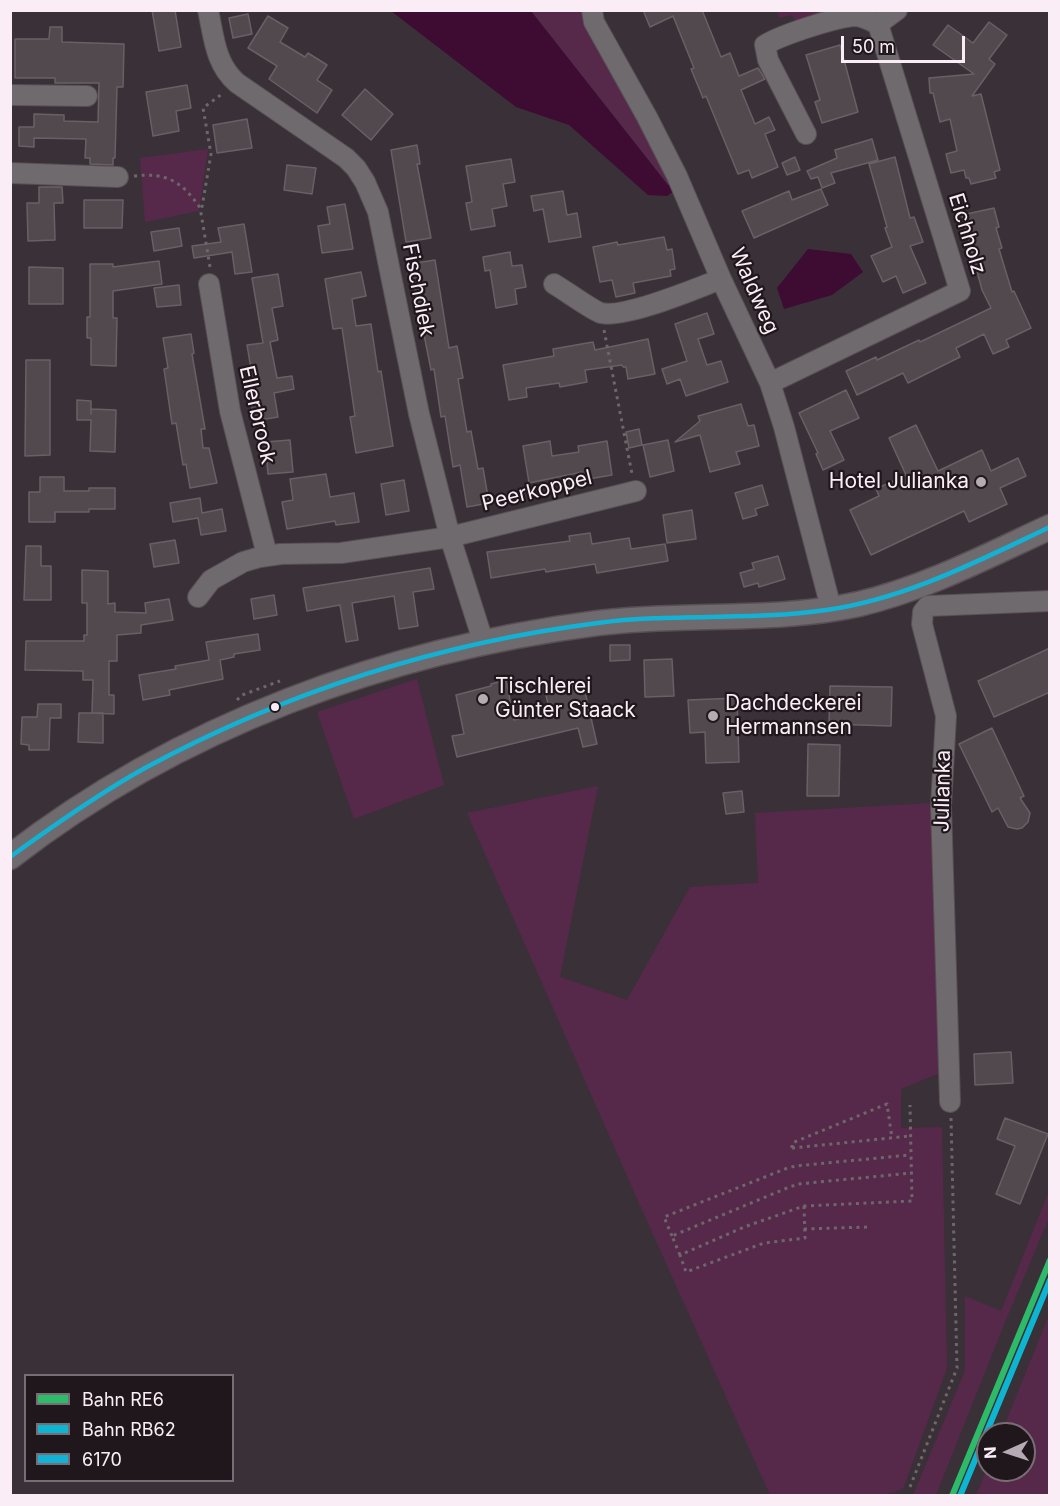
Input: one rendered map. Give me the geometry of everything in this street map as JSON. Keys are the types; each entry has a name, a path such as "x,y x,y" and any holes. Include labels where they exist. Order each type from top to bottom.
{"street":[{"name":"Fischdiek","path":"208,10 219,60 226,73 237,83 346,158 356,168 370,191 378,212 407,363 450,537 484,644"},
{"name":"Waldweg","path":"592,10 594,22 677,176 721,279 770,383 784,427 831,608"},
{"path":"806,134 768,60 765,45 799,31 857,16 878,24 897,10"},
{"name":"Eichholz","path":"770,383 960,291 878,24"},
{"path":"10,95 87,96"},
{"path":"10,173 118,177"},
{"path":"554,284 601,313 624,312 662,302 721,279"},
{"name":"Ellerbrook","path":"208,284 230,411 267,555"},
{"name":"Peerkoppel","path":"450,537 636,491"},
{"path":"10,857 53,824 182,748 276,705 376,670 484,644 600,623 783,614 858,604 915,587 957,571 1050,527"},
{"path":"198,597 211,580 227,570 243,562 267,555 341,553 450,537"},
{"name":"Julianka","path":"950,1102 941,807 946,716 922,624 923,612 928,606 1050,601"}],"path":[{"path":"208,284 210,267 201,209 211,154 203,108 237,83"},
{"path":"118,177 149,174 162,176 186,191 201,209"},
{"path":"601,313 636,491"},
{"path":"910,1487 957,1368 950,1102"},
{"path":"892,1138 887,1104 792,1143 792,1148 910,1137"},
{"path":"680,1255 744,1227 804,1206 912,1201 910,1105"},
{"path":"804,1206 805,1238 764,1243 686,1272 664,1217 795,1166 911,1155"},
{"path":"672,1236 798,1184 912,1173"},
{"path":"804,1229 869,1227"}],"shaded area":[{"path":"851,10 797,27 793,15 779,18 777,11"},
{"path":"391,11 531,11 668,185 672,184 674,191 667,196 648,195 569,125 516,107"},
{"path":"531,11 585,11 588,28 672,184 668,185"},
{"path":"208,149 199,211 145,222 140,158"},
{"path":"808,249 851,254 863,272 832,295 784,309 777,288"},
{"path":"417,679 444,785 354,819 317,712"},
{"path":"598,786 560,977 627,1000 690,887 758,883 755,813 932,803 940,1073 901,1089 901,1128 942,1127 947,1368 903,1489 884,1495 770,1495 467,813"},
{"path":"1049,1191 1049,1218 936,1495 913,1495 965,1371 965,1296 1001,1311"},
{"path":"1049,1315 1049,1495 976,1495 982,1482 1036,1482 1036,1422 1006,1422"}],"building":[{"path":"152,10 175,10 181,47 159,51"},
{"path":"643,10 702,10 721,57 730,53 739,76 758,68 765,79 741,90 755,124 769,117 775,130 765,134 778,167 752,178 749,170 738,174 706,96 703,98 691,69 694,68 673,16 650,27"},
{"path":"248,14 252,34 233,38 229,18"},
{"path":"268,16 288,28 280,42 305,57 308,53 327,65 317,80 332,90 317,113 269,79 277,66 248,48"},
{"path":"989,22 1007,35 989,59 995,64 972,96 981,94 1000,170 994,172 996,178 971,184 964,170 951,173 946,154 957,151 950,119 940,122 933,93 930,93 929,78 974,74 933,45 948,25 973,43"},
{"path":"50,27 62,27 62,42 124,44 123,87 117,87 113,165 90,164 90,158 85,158 86,139 34,138 34,147 19,146 19,127 34,127 34,114 64,115 64,121 98,122 99,83 55,83 55,78 15,78 15,39 49,39"},
{"path":"840,45 858,112 822,123 815,102 820,100 806,55"},
{"path":"187,85 191,108 176,111 179,131 153,136 146,92"},
{"path":"365,89 393,114 371,140 342,115"},
{"path":"247,119 252,148 217,153 213,125"},
{"path":"872,139 878,160 831,173 835,183 822,188 818,177 811,179 807,171 837,158 835,150"},
{"path":"417,145 420,164 417,164 431,238 406,242 391,150"},
{"path":"795,157 800,170 787,175 782,163"},
{"path":"895,157 910,218 914,217 923,242 910,246 926,283 903,293 896,276 883,282 871,256 892,247 869,164"},
{"path":"511,159 515,182 503,184 507,206 492,209 495,226 471,230 466,203 472,202 466,166"},
{"path":"287,165 316,168 312,194 284,190"},
{"path":"39,187 62,187 63,203 54,203 55,240 28,241 27,203 39,203"},
{"path":"821,189 828,205 754,238 742,211 789,191 792,200"},
{"path":"563,191 567,215 577,213 581,237 549,242 543,209 534,211 531,196"},
{"path":"84,200 123,200 122,228 84,228"},
{"path":"345,204 353,249 322,253 318,226 330,224 327,207"},
{"path":"994,208 999,227 996,228 1002,248 999,249 1012,292 1014,291 1031,328 1006,340 1009,347 993,354 984,334 956,348 960,357 908,383 903,373 857,395 846,371 876,357 877,360 919,340 920,342 991,308 982,290 962,215"},
{"path":"244,224 252,272 235,274 232,252 194,258 192,246 221,242 218,228"},
{"path":"179,228 182,246 154,251 151,232"},
{"path":"664,237 667,250 672,249 675,269 670,270 671,276 633,283 635,293 616,297 612,280 600,282 593,247"},
{"path":"510,252 512,266 522,265 526,287 515,289 517,304 496,308 490,270 485,271 483,257"},
{"path":"435,260 449,348 457,346 463,378 458,379 467,432 471,431 478,469 483,468 489,503 467,507 460,465 453,467 445,416 441,417 434,369 431,370 410,264"},
{"path":"159,261 162,284 113,291 113,318 117,318 116,366 91,365 91,338 87,338 87,317 90,317 90,264 113,264 113,267"},
{"path":"29,267 63,268 63,304 29,304"},
{"path":"361,272 366,296 352,299 356,326 371,324 393,446 356,453 350,417 355,416 342,328 333,329 325,279"},
{"path":"278,274 283,306 272,308 278,340 270,342 277,378 292,376 294,389 274,393 278,417 254,421 250,394 255,393 247,345 263,343 252,278"},
{"path":"179,285 181,305 157,307 154,288"},
{"path":"707,313 714,334 698,339 707,365 721,361 728,382 686,396 680,379 667,384 662,369 687,361 675,324"},
{"path":"191,334 194,353 192,354 205,429 201,429 203,448 209,448 217,483 190,488 186,464 183,465 176,423 172,424 164,369 168,368 163,338"},
{"path":"648,339 655,374 628,379 626,367 622,365 585,370 587,382 560,387 559,383 526,388 527,397 509,400 503,365 554,356 553,349 593,342 595,350"},
{"path":"26,360 50,360 50,455 25,456"},
{"path":"846,390 859,418 830,431 844,460 823,470 816,454 818,453 799,413"},
{"path":"77,400 91,401 91,409 116,410 115,452 90,451 91,420 77,420"},
{"path":"741,404 748,426 754,425 759,446 736,452 740,464 710,472 700,435 675,442 700,421 698,416"},
{"path":"916,425 938,471 982,450 991,471 1018,458 1026,476 1000,488 1007,504 969,522 964,511 871,555 850,510 879,496 876,489 906,475 889,438"},
{"path":"639,429 642,445 629,448 626,432"},
{"path":"290,440 293,472 268,474 265,442"},
{"path":"668,440 674,471 650,477 643,445"},
{"path":"550,441 552,456 579,452 578,446 607,441 612,475 583,480 582,472 529,483 523,446"},
{"path":"326,474 330,497 354,493 359,522 336,525 335,521 287,529 282,502 293,500 290,479"},
{"path":"40,477 64,477 64,491 115,488 115,509 55,512 55,522 29,522 29,492 40,492"},
{"path":"404,480 409,511 386,515 381,484"},
{"path":"762,485 768,505 755,509 757,515 743,519 735,493"},
{"path":"200,498 202,513 222,509 226,531 201,535 198,518 173,522 170,503"},
{"path":"692,510 696,539 667,543 663,515"},
{"path":"590,533 592,544 629,538 631,549 665,544 668,561 597,573 595,564 491,578 487,552 570,541 569,536"},
{"path":"175,540 179,563 154,567 150,544"},
{"path":"26,546 41,546 41,566 51,566 51,600 24,600"},
{"path":"778,556 785,579 759,587 758,583 744,587 740,573 754,569 752,563"},
{"path":"430,568 434,589 413,592 418,626 399,629 394,596 352,603 358,640 346,642 340,605 307,611 303,588"},
{"path":"82,570 108,571 108,604 115,603 115,612 146,613 145,603 169,599 173,620 141,625 141,633 117,635 117,661 109,661 109,695 114,695 114,714 92,713 93,680 83,680 83,671 25,670 26,641 84,641 84,635 87,635 87,603 82,603"},
{"path":"274,595 277,615 254,619 251,599"},
{"path":"258,634 260,650 234,654 234,657 220,660 223,679 169,690 170,695 143,700 139,675 176,669 175,666 209,660 206,642"},
{"path":"610,645 630,645 630,660 610,661"},
{"path":"1050,648 1050,692 994,717 978,681"},
{"path":"672,659 674,696 645,697 644,660"},
{"path":"506,680 514,720 550,711 545,692 583,683 597,744 583,747 578,728 457,757 452,736 464,734 456,695"},
{"path":"830,686 892,687 891,726 829,724"},
{"name":"Dachdeckerei Hermannsen","path":"737,698 739,762 706,763 705,732 690,733 688,700"},
{"path":"38,704 61,704 61,718 50,718 49,750 29,750 29,745 21,744 22,717 37,717"},
{"path":"79,713 103,713 103,743 78,742"},
{"path":"992,728 1024,796 1020,798 1030,813 1028,822 1022,828 1008,827 998,808 992,812 959,744"},
{"path":"808,744 840,745 839,796 807,796"},
{"path":"742,791 744,812 726,814 723,793"},
{"path":"1011,1052 1013,1083 975,1085 974,1054"},
{"path":"1005,1118 1048,1134 1020,1204 996,1194 1015,1146 997,1139"}],"rail line":[{"name":"RE6","path":"952,1496 1050,1260"},
{"name":"RB62","path":"960,1496 1050,1280"}],"transit line":[{"name":"6170","path":"10,857 76,810 145,768 253,716 365,674 480,643 598,623 655,618 798,613 855,605 941,577 1050,527"}],"place":[{"name":"Hotel Julianka","path":"981,482"},
{"name":"Tischlerei Günter Staack","path":"483,699"},
{"name":"Dachdeckerei Hermannsen","path":"713,716"}]}
